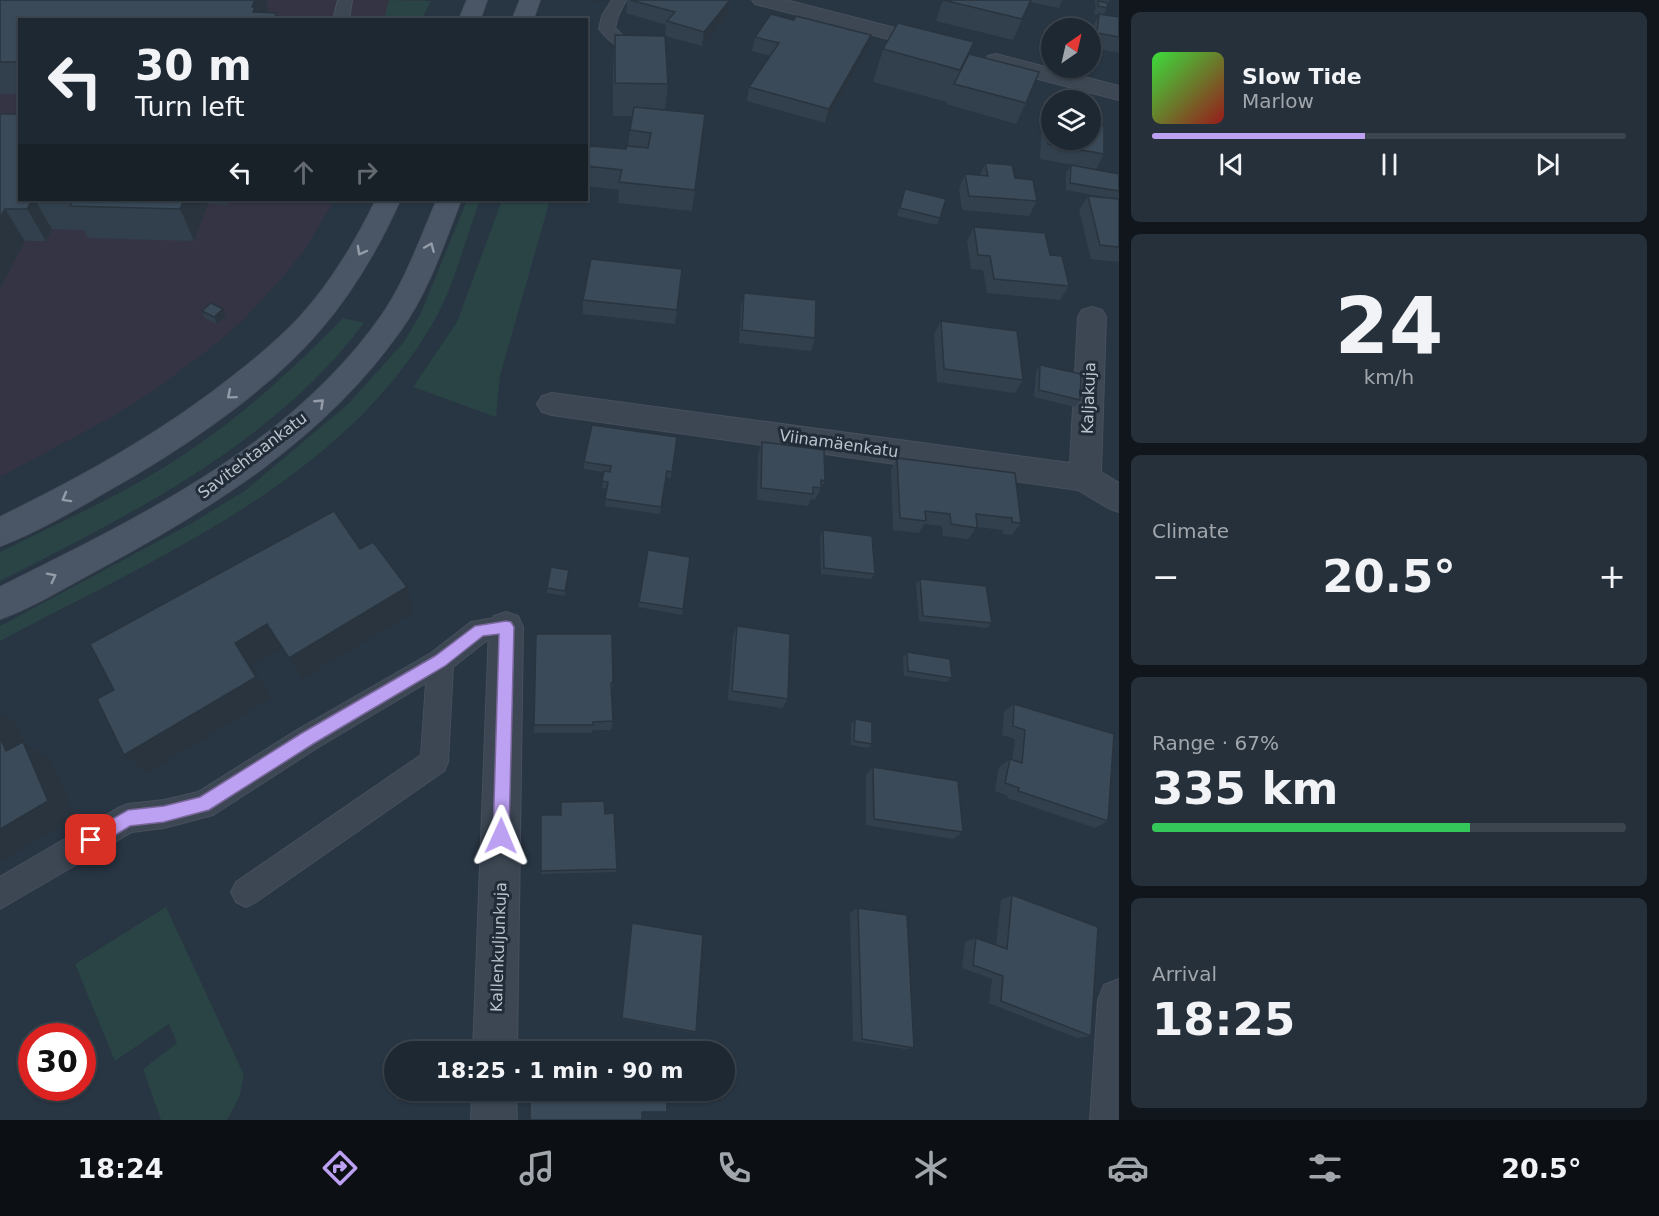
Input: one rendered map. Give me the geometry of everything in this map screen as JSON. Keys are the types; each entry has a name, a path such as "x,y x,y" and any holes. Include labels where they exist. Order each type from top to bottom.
{"main road":[{"path":"470,18 477,0"},
{"path":"523,18 530,0"},
{"path":"0,532 109,475 219,406 307,327 333,296 355,263 387,201"},
{"name":"Savitehtaankatu","path":"0,604 114,546 181,507 283,436 321,402 366,356 392,321 421,267 449,201"}],"street":[{"path":"762,0 1119,93"},
{"name":"Kaljakuja","path":"1085,478 1092,317"},
{"name":"Viinamäenkatu","path":"552,404 1085,478 1119,499"},
{"name":"Kallenkuljunkuja","path":"495,1041 506,627"},
{"path":"1113,1120 1119,1000"},
{"path":"494,1101 494,1120"}],"lane":[{"path":"341,18 345,0"},
{"path":"619,0 610,16 607,29 621,44 656,54"},
{"path":"0,894 128,818 164,814 203,805 307,739 440,661 480,630 506,627"},
{"path":"246,891 434,762 440,661"}],"shaded area":[{"path":"0,0 423,0 417,18 18,18 18,201 334,201 305,249 283,277 241,322 217,343 153,391 110,418 0,477"}],"green space":[{"path":"389,0 431,1 422,18 384,18"},
{"path":"467,201 480,201 454,278 433,323 395,379 349,428 297,471 240,510 181,546 0,641 0,626 190,524 246,490 348,404 403,343 420,315"},
{"path":"502,201 550,201 500,376 496,417 413,387 457,322"},
{"path":"343,318 364,323 327,366 287,405 243,441 197,473 149,502 0,581 0,552 125,490 173,462 235,417 272,386"},
{"path":"166,907 244,1075 239,1098 227,1120 161,1120 143,1069 177,1043 169,1024 115,1061 75,964"}],"building":[{"path":"0,0 255,0 252,7 255,7 253,12 276,13 275,18 18,18 18,62 0,62"},
{"path":"630,0 730,0 704,32 667,21 675,12"},
{"path":"943,0 1031,0 1022,19"},
{"path":"1098,1 1108,3 1107,8 1098,6"},
{"path":"771,14 794,20 796,16 871,35 829,109 749,87 779,43 755,37"},
{"path":"1099,14 1119,17 1119,37 1101,34 1101,18 1099,18"},
{"path":"898,23 974,42 960,70 883,49"},
{"path":"615,35 665,36 668,84 615,83"},
{"path":"969,54 1039,72 1026,103 954,84"},
{"path":"634,107 705,114 695,190 619,182 622,170 588,166 590,146 648,148 651,133 630,130"},
{"path":"0,114 18,114 18,201 31,201 27,209 5,209 0,218"},
{"path":"1101,126 1104,126 1104,154 1082,150 1101,150"},
{"path":"985,163 1012,165 1015,178 1033,180 1037,201 969,196 965,174 988,176"},
{"path":"1071,165 1119,174 1119,191 1070,183"},
{"path":"905,189 946,199 940,218 900,208"},
{"path":"1088,196 1119,199 1119,247 1100,245"},
{"path":"72,201 184,201 180,209 70,206"},
{"path":"974,227 1045,233 1050,255 1062,256 1069,286 994,279 990,256 978,255"},
{"path":"591,259 682,269 677,310 583,300"},
{"path":"744,293 816,300 815,338 742,330"},
{"path":"211,303 223,309 214,317 202,311"},
{"path":"941,321 1017,331 1023,380 944,369"},
{"path":"1040,365 1081,374 1080,400 1039,390"},
{"path":"592,425 677,437 672,472 667,471 661,507 605,499 608,482 602,481 604,471 610,472 611,466 584,462"},
{"path":"762,442 824,450 825,481 821,480 821,488 813,487 813,494 761,488"},
{"path":"897,458 1015,473 1021,523 1012,522 1012,518 976,514 977,528 951,524 950,514 925,511 926,521 900,518"},
{"path":"334,511 360,549 373,542 407,587 289,658 267,624 235,643 256,677 124,755 97,699 114,690 90,644"},
{"path":"823,530 872,536 875,574 824,568"},
{"path":"648,550 690,557 683,609 639,602"},
{"path":"551,567 569,570 565,591 547,588"},
{"path":"920,579 986,586 992,623 923,616"},
{"path":"737,626 790,634 788,699 732,691"},
{"path":"536,634 612,634 613,721 593,722 593,725 534,725"},
{"path":"907,652 950,659 952,678 908,671"},
{"path":"1014,704 1114,734 1108,821 1018,791 1019,788 1005,783 1010,759 1022,763 1025,730 1013,726"},
{"path":"855,719 872,722 872,744 854,741"},
{"path":"0,737 6,751 23,742 48,801 0,829"},
{"path":"873,767 958,781 963,832 874,819"},
{"path":"604,801 605,814 614,813 617,869 541,871 541,815 561,815 561,802"},
{"path":"1012,895 1098,927 1091,1036 1001,1001 1003,976 973,965 976,938 1007,949"},
{"path":"858,908 907,915 914,1048 862,1039"},
{"path":"632,923 703,935 696,1032 622,1018"},
{"path":"530,1101 666,1101 667,1112 642,1112 642,1120 530,1120"}],"route":[{"path":"91,840 128,818 164,814 203,805 307,739 440,661 480,630 506,627 501,836"}]}
